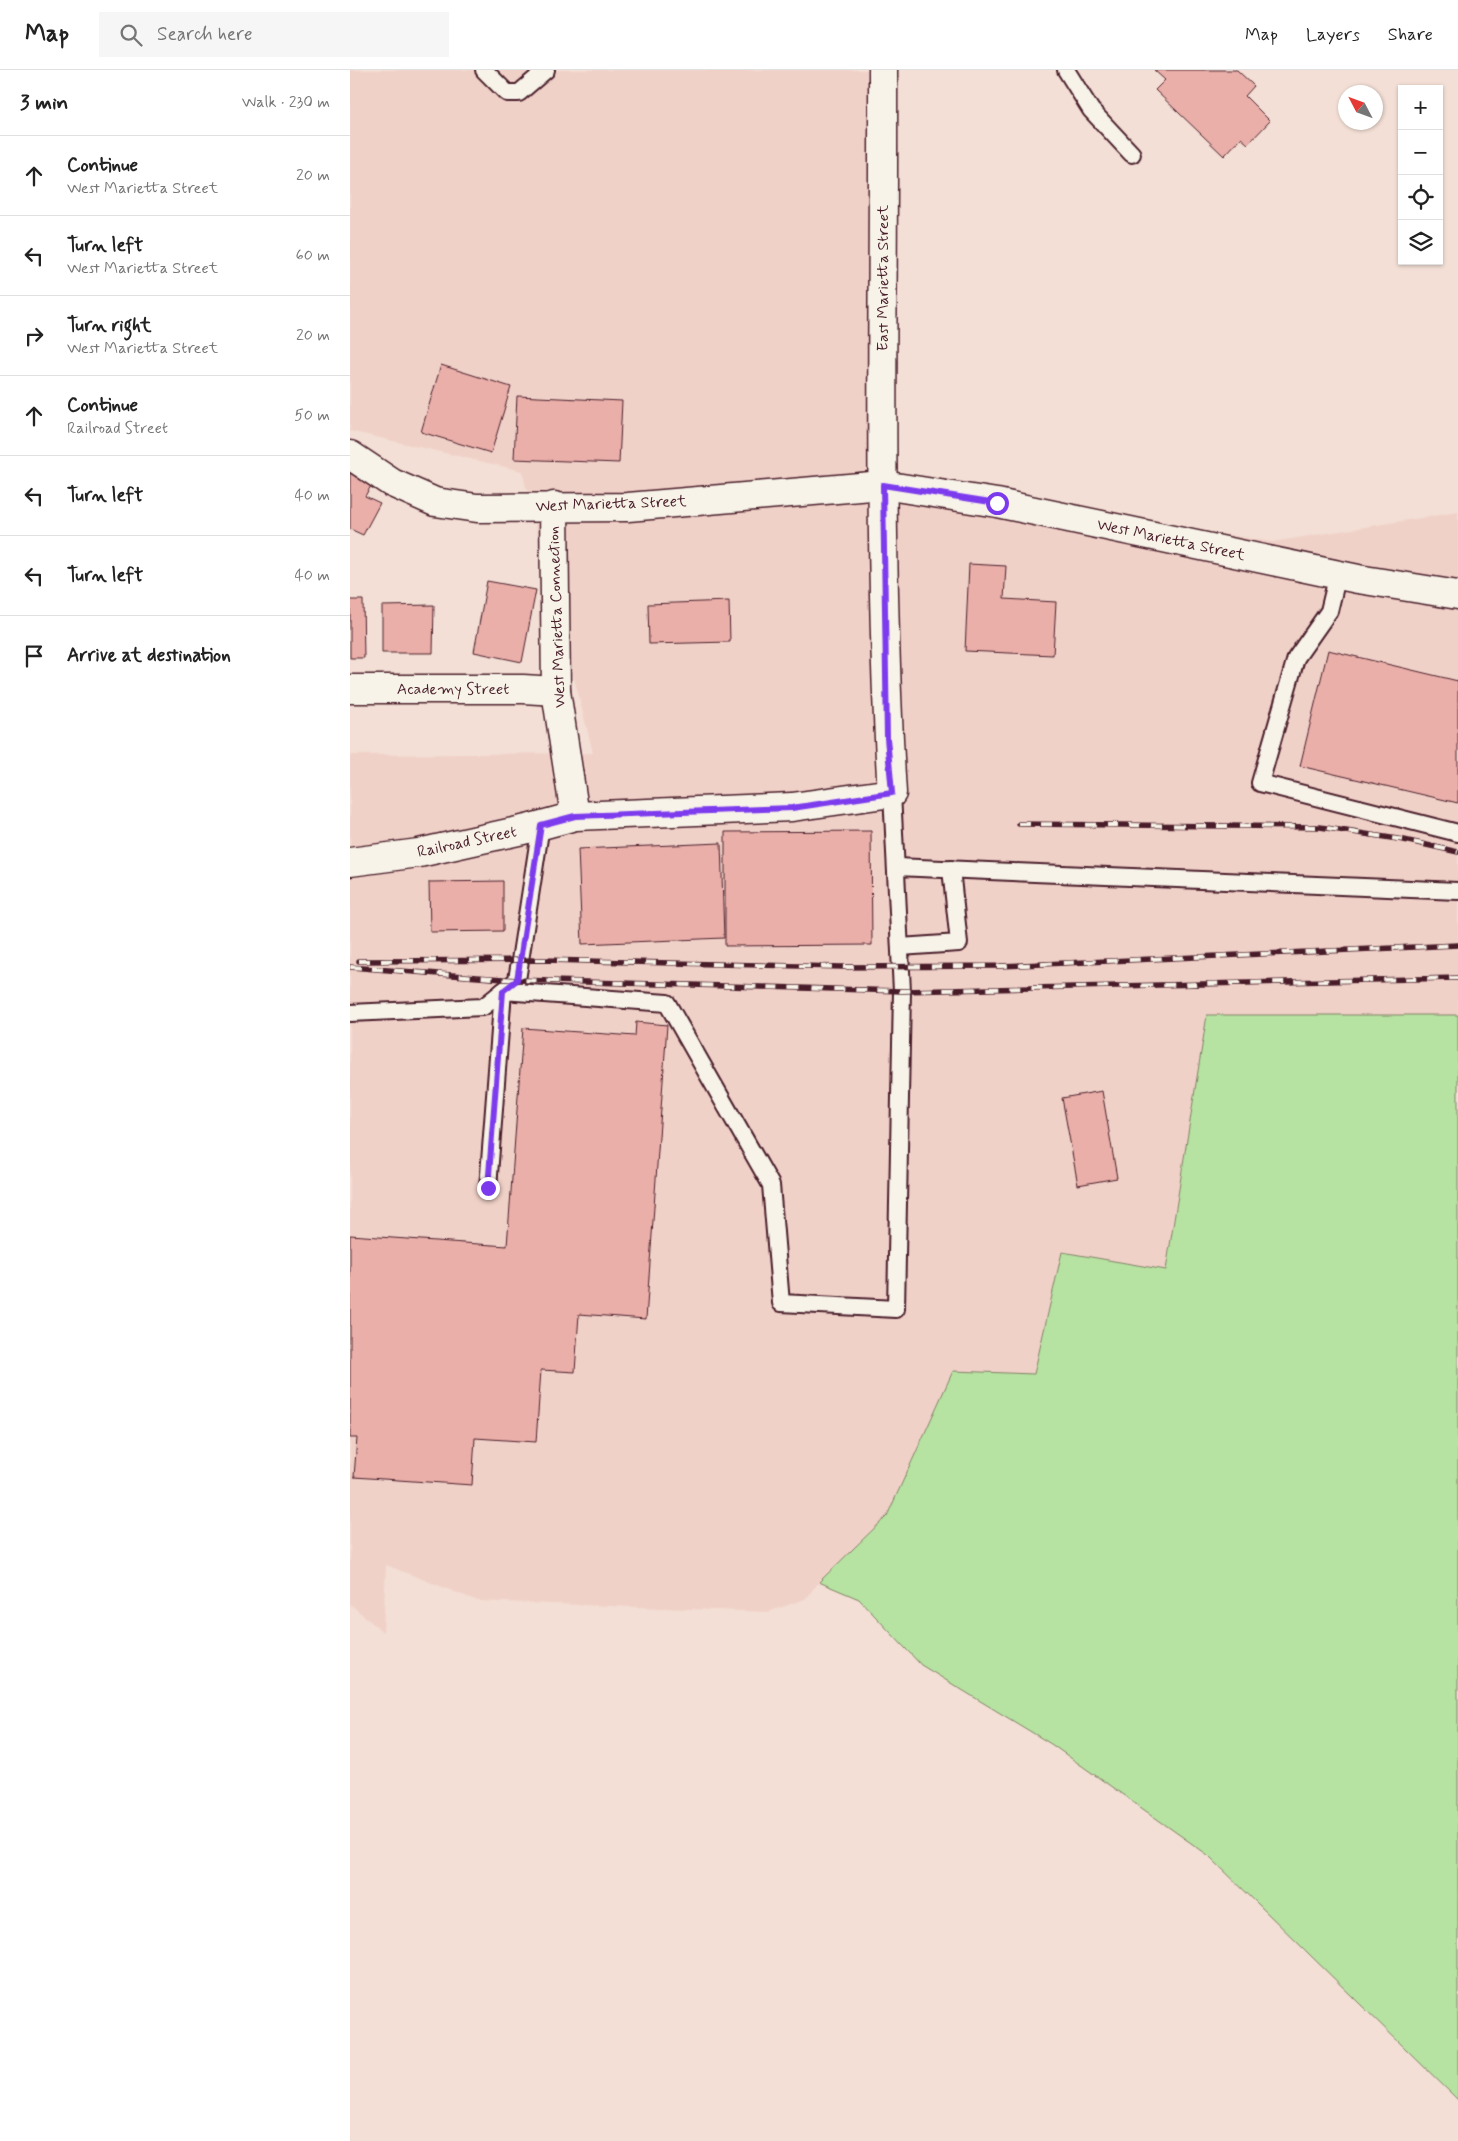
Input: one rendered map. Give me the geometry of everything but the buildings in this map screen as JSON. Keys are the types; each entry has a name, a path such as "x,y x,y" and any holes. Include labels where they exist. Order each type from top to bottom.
{"street":[{"name":"East Marietta Street","path":"883,70 883,485"},
{"name":"West Marietta Street","path":"350,455 392,483 435,502 477,508 628,507 883,485 997,503 1338,574 1458,595"},
{"path":"883,485 887,738 892,793"},
{"name":"West Marietta Connection","path":"554,506 556,691 575,816"},
{"name":"Academy Street","path":"350,689 513,689 556,691"},
{"name":"Railroad Street","path":"350,862 419,853 575,816 792,808 892,793"}],"lane":[{"path":"484,70 507,92 519,93 546,70"},
{"path":"1066,70 1091,110 1132,154"},
{"path":"1338,574 1329,610 1296,658 1260,783 1458,833"},
{"path":"503,991 667,1003 771,1185 781,1303 896,1309 902,991 892,793"},
{"path":"350,1013 484,1008 517,980 541,825"},
{"path":"896,867 1458,891"},
{"path":"900,947 959,943 951,869"},
{"path":"488,1188 503,991"}],"shaded area":[{"path":"350,70 867,70 895,481 1272,542 1458,512 1458,1015 1207,1015 1166,1270 1062,1252 1034,1374 953,1371 887,1516 819,1582 805,1599 768,1612 478,1601 386,1565 383,1632 350,1604 350,755 593,753 522,471 350,431"}],"green space":[{"path":"1207,1015 1458,1015 1458,2100 1208,1855 1051,1744 921,1665 859,1599 819,1582 887,1516 953,1371 1034,1374 1062,1252 1166,1270"}],"railway":[{"path":"1019,824 1320,827 1404,840 1458,852"},
{"path":"359,961 543,960 843,967 1000,966 1458,945"},
{"path":"350,967 517,980 902,991 1458,978"}],"route":[{"path":"488,1188 503,991 517,980 541,825 575,816 792,808 892,793 887,738 883,485 997,503"}]}
